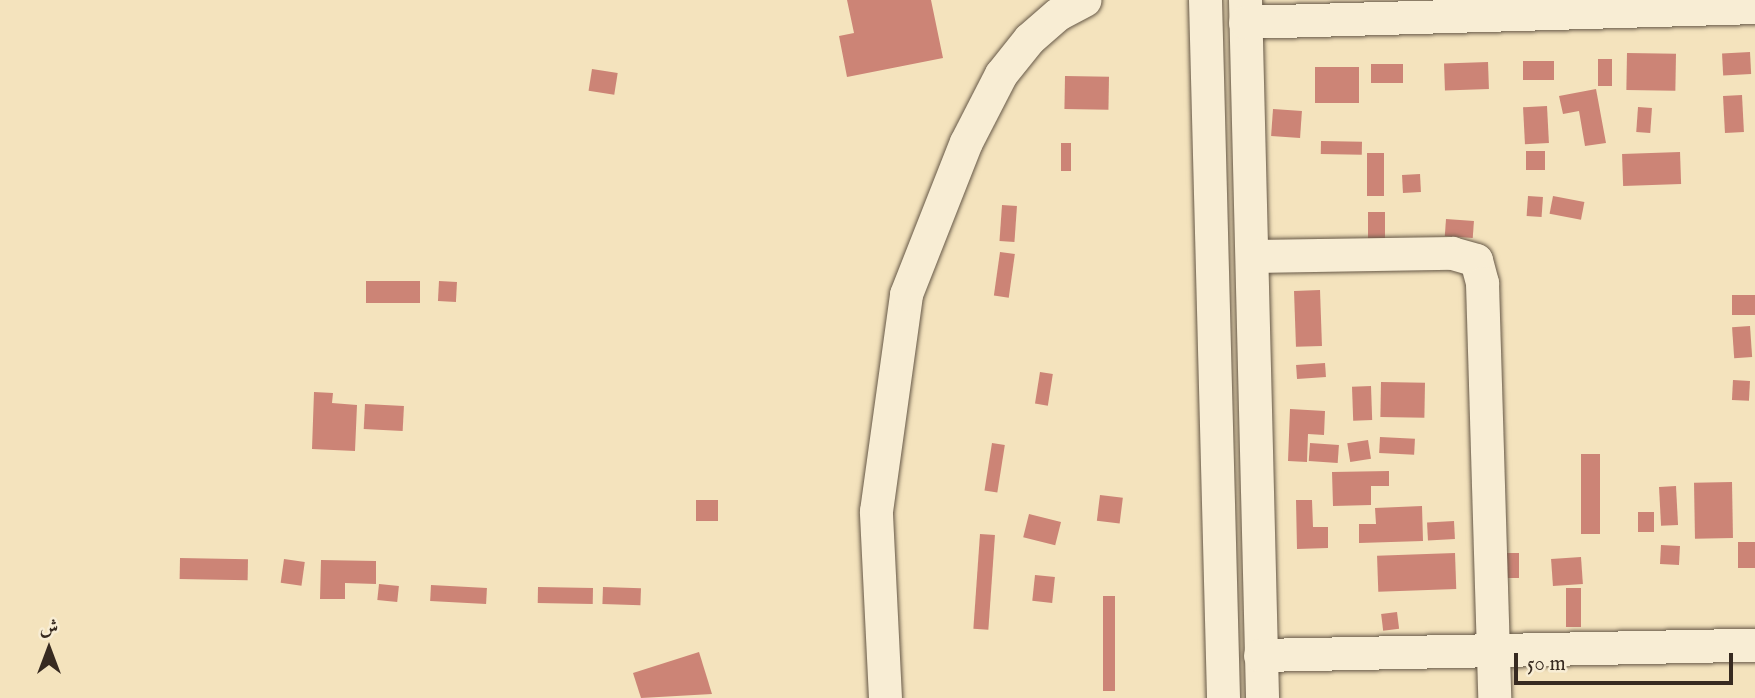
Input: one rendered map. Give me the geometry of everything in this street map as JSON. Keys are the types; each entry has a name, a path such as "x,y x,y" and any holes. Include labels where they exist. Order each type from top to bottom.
{"street":[{"path":"885,698 876,511 906,294 966,142 1001,75 1029,39 1058,14 1084,0"},
{"path":"1205,0 1223,698"},
{"path":"1262,698 1245,11 1755,7"},
{"path":"1253,256 1452,253 1476,260 1482,283 1494,698"},
{"path":"1260,654 1755,645"}],"building":[{"path":"847,0 931,0 943,58 847,77 839,36 854,33"},
{"path":"1750,52 1751,74 1723,75 1722,53"},
{"path":"1627,53 1676,54 1675,91 1626,90"},
{"path":"1598,59 1612,59 1612,86 1598,86"},
{"path":"1523,61 1554,61 1554,80 1523,80"},
{"path":"1488,62 1489,89 1445,91 1444,64"},
{"path":"1371,64 1403,64 1403,83 1371,83"},
{"path":"1315,67 1359,67 1359,103 1315,103"},
{"path":"592,69 618,73 614,95 589,91"},
{"path":"1065,76 1109,77 1108,110 1064,109"},
{"path":"1596,89 1606,143 1585,146 1579,111 1563,114 1559,96"},
{"path":"1742,95 1744,132 1725,133 1723,96"},
{"path":"1547,106 1549,143 1525,144 1523,107"},
{"path":"1638,107 1652,108 1650,133 1636,132"},
{"path":"1273,109 1302,111 1300,138 1271,136"},
{"path":"1321,141 1362,142 1362,155 1321,154"},
{"path":"1061,143 1071,143 1071,171 1061,171"},
{"path":"1526,151 1545,151 1545,170 1526,170"},
{"path":"1680,152 1681,184 1623,186 1622,154"},
{"path":"1367,153 1384,153 1384,196 1367,196"},
{"path":"1420,174 1421,192 1403,193 1402,175"},
{"path":"1528,196 1543,197 1542,217 1527,216"},
{"path":"1553,196 1584,202 1581,220 1550,214"},
{"path":"1002,205 1017,206 1014,242 999,241"},
{"path":"1368,212 1385,212 1385,239 1368,239"},
{"path":"1446,219 1474,221 1473,238 1445,236"},
{"path":"1000,252 1015,254 1009,298 994,296"},
{"path":"366,281 420,281 420,303 366,303"},
{"path":"439,281 457,282 456,302 438,301"},
{"path":"1320,290 1322,346 1296,347 1294,291"},
{"path":"1732,295 1755,295 1755,315 1732,315"},
{"path":"1750,326 1752,357 1734,358 1732,327"},
{"path":"1325,363 1326,377 1297,379 1296,365"},
{"path":"1040,372 1053,374 1048,406 1035,404"},
{"path":"1733,380 1750,381 1749,401 1732,400"},
{"path":"1381,382 1425,383 1424,418 1380,417"},
{"path":"1371,386 1372,420 1353,421 1352,387"},
{"path":"314,392 333,393 332,403 357,405 355,451 312,449"},
{"path":"365,404 404,406 403,431 364,429"},
{"path":"1290,409 1325,411 1324,435 1308,434 1307,462 1288,461"},
{"path":"1380,437 1415,439 1414,455 1379,453"},
{"path":"1368,440 1371,459 1350,462 1347,443"},
{"path":"992,443 1005,445 997,492 984,490"},
{"path":"1310,443 1339,445 1338,463 1309,461"},
{"path":"1581,454 1600,454 1600,534 1581,534"},
{"path":"1389,471 1389,486 1371,486 1371,505 1333,506 1332,472"},
{"path":"1732,482 1733,538 1695,539 1694,483"},
{"path":"1676,486 1678,525 1661,526 1659,487"},
{"path":"1100,495 1123,498 1120,524 1097,521"},
{"path":"696,500 718,500 718,521 696,521"},
{"path":"1296,500 1312,500 1313,527 1328,527 1328,548 1297,549"},
{"path":"1422,506 1423,541 1359,543 1359,524 1376,524 1375,508"},
{"path":"1638,512 1654,512 1654,532 1638,532"},
{"path":"1029,514 1061,522 1055,545 1023,537"},
{"path":"1454,521 1455,539 1428,540 1427,522"},
{"path":"980,534 995,535 988,630 973,629"},
{"path":"1738,542 1755,542 1755,568 1738,568"},
{"path":"1661,545 1680,546 1679,565 1660,564"},
{"path":"1455,553 1456,589 1378,592 1377,556"},
{"path":"1501,553 1519,553 1519,578 1501,578"},
{"path":"1581,557 1583,584 1553,586 1551,559"},
{"path":"180,558 248,559 248,580 180,579"},
{"path":"284,559 305,562 301,586 281,583"},
{"path":"321,560 376,561 376,584 345,583 345,599 320,599"},
{"path":"1035,575 1055,577 1052,603 1032,601"},
{"path":"379,584 399,586 397,602 377,600"},
{"path":"431,585 487,588 486,604 430,601"},
{"path":"538,587 593,588 593,604 538,603"},
{"path":"603,587 641,588 640,605 602,604"},
{"path":"1566,588 1581,588 1581,627 1566,627"},
{"path":"1103,596 1115,596 1115,691 1103,691"},
{"path":"1397,612 1399,629 1383,631 1381,614"},
{"path":"699,652 712,694 641,698 633,673"}]}
